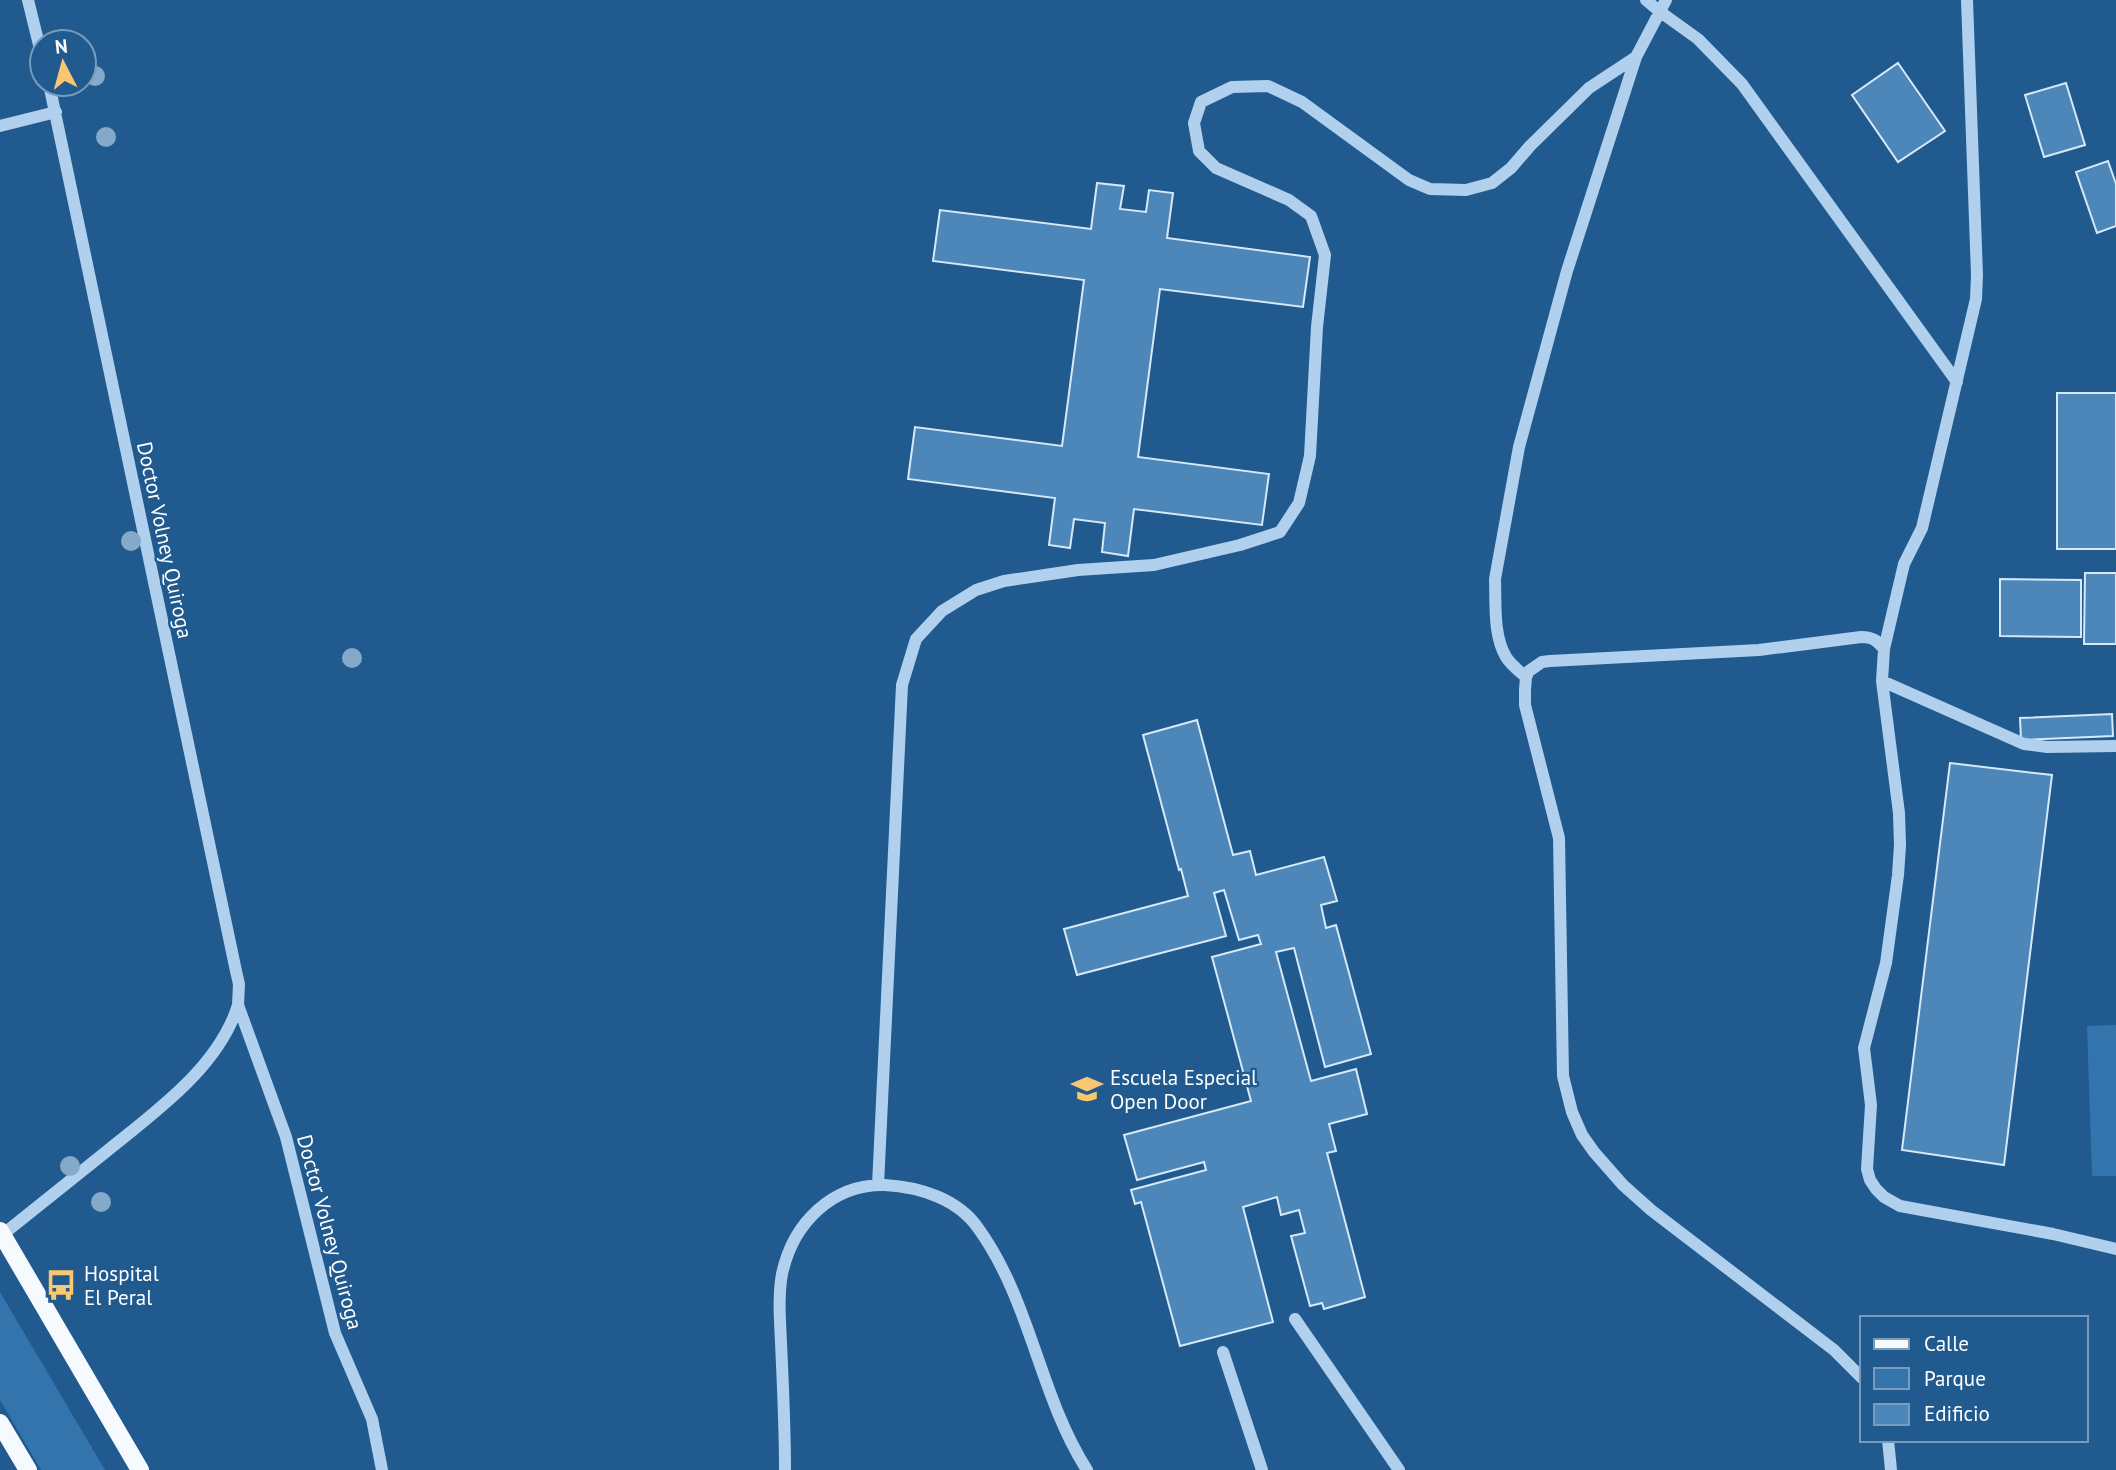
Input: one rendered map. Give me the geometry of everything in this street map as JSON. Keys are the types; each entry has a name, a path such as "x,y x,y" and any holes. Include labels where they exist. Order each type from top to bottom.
{"main road":[{"path":"1,1233 140,1470"},
{"path":"0,1423 28,1470"}],"street":[{"path":"28,0 35,28"},
{"path":"1646,0 1662,6 1742,85 1957,382"},
{"path":"1966,0 1976,299 1922,528 1904,564 1884,649 1882,681 1899,814 1900,845 1886,963 1864,1048 1871,1105 1867,1169 1870,1180 1884,1197 1900,1206 2053,1234 2116,1250"},
{"path":"1526,677 1506,657 1501,642 1497,625 1495,579 1523,434 1567,271 1636,57 1662,6"},
{"path":"878,1185 902,685 916,639 942,611 976,590 1004,581 1078,570 1154,565 1240,545 1279,533 1299,503 1310,456 1317,327 1325,255 1311,216 1289,200 1216,168 1199,151 1194,122 1201,102 1232,87 1268,86 1302,102 1409,180 1430,189 1466,190 1492,183 1511,168 1589,88 1636,57"},
{"name":"Doctor Volney Quiroga","path":"52,98 239,984 238,1005 286,1137 335,1333 372,1419 382,1470"},
{"path":"0,126 56,112"},
{"path":"1860,1376 1833,1350 1643,1203 1607,1168 1582,1135 1572,1112 1563,1076 1559,838 1525,705 1526,677 1529,671 1534,666 1550,661 1759,650 1861,637 1874,638 1884,649"},
{"path":"1882,681 2024,744 2047,747 2116,746"},
{"path":"1,1233 172,1098 201,1069 233,1020 238,1005"},
{"path":"785,1470 779,1294 786,1260 794,1241 817,1209 853,1188 878,1185 897,1186 936,1196 950,1202 976,1225 996,1257 1017,1301 1068,1439 1087,1470"},
{"path":"1295,1319 1399,1470"},
{"path":"1223,1352 1262,1470"},
{"path":"1888,1442 1891,1470"}],"green space":[{"path":"2116,1025 2116,1176 2092,1176 2087,1026"},
{"path":"0,1292 105,1470 41,1470 0,1400"}],"building":[{"path":"1898,63 1945,131 1898,162 1852,95"},
{"path":"2066,83 2085,145 2044,157 2025,95"},
{"path":"2108,161 2116,184 2116,226 2097,233 2076,172"},
{"path":"1097,183 1124,186 1120,209 1146,212 1149,190 1173,193 1167,238 1310,257 1303,307 1160,289 1138,457 1269,474 1262,525 1134,509 1128,556 1102,552 1105,523 1074,519 1070,548 1049,545 1055,498 908,479 915,427 1062,446 1084,280 933,261 940,210 1091,229"},
{"path":"2057,393 2116,393 2116,549 2057,549"},
{"path":"2085,573 2116,573 2116,644 2084,644"},
{"path":"2000,579 2081,580 2081,637 2000,636"},
{"path":"2112,714 2113,736 2021,740 2020,718"},
{"path":"1197,720 1233,855 1250,851 1256,875 1324,857 1337,901 1321,905 1326,928 1336,925 1371,1054 1325,1067 1294,948 1276,952 1311,1081 1356,1069 1367,1114 1329,1124 1336,1151 1327,1153 1365,1297 1324,1309 1322,1303 1310,1306 1291,1236 1305,1233 1299,1210 1281,1215 1277,1197 1243,1207 1273,1322 1180,1346 1141,1202 1135,1204 1131,1190 1206,1170 1204,1162 1137,1180 1124,1135 1251,1101 1212,957 1261,944 1258,935 1239,940 1224,890 1214,893 1226,936 1077,975 1064,929 1188,896 1143,735"},
{"path":"1950,763 2052,775 2004,1165 1902,1150"}],"place":[{"name":"Escuela Especial Open Door","path":"1087,1089"},
{"name":"Hospital El Peral","path":"61,1285"}]}
